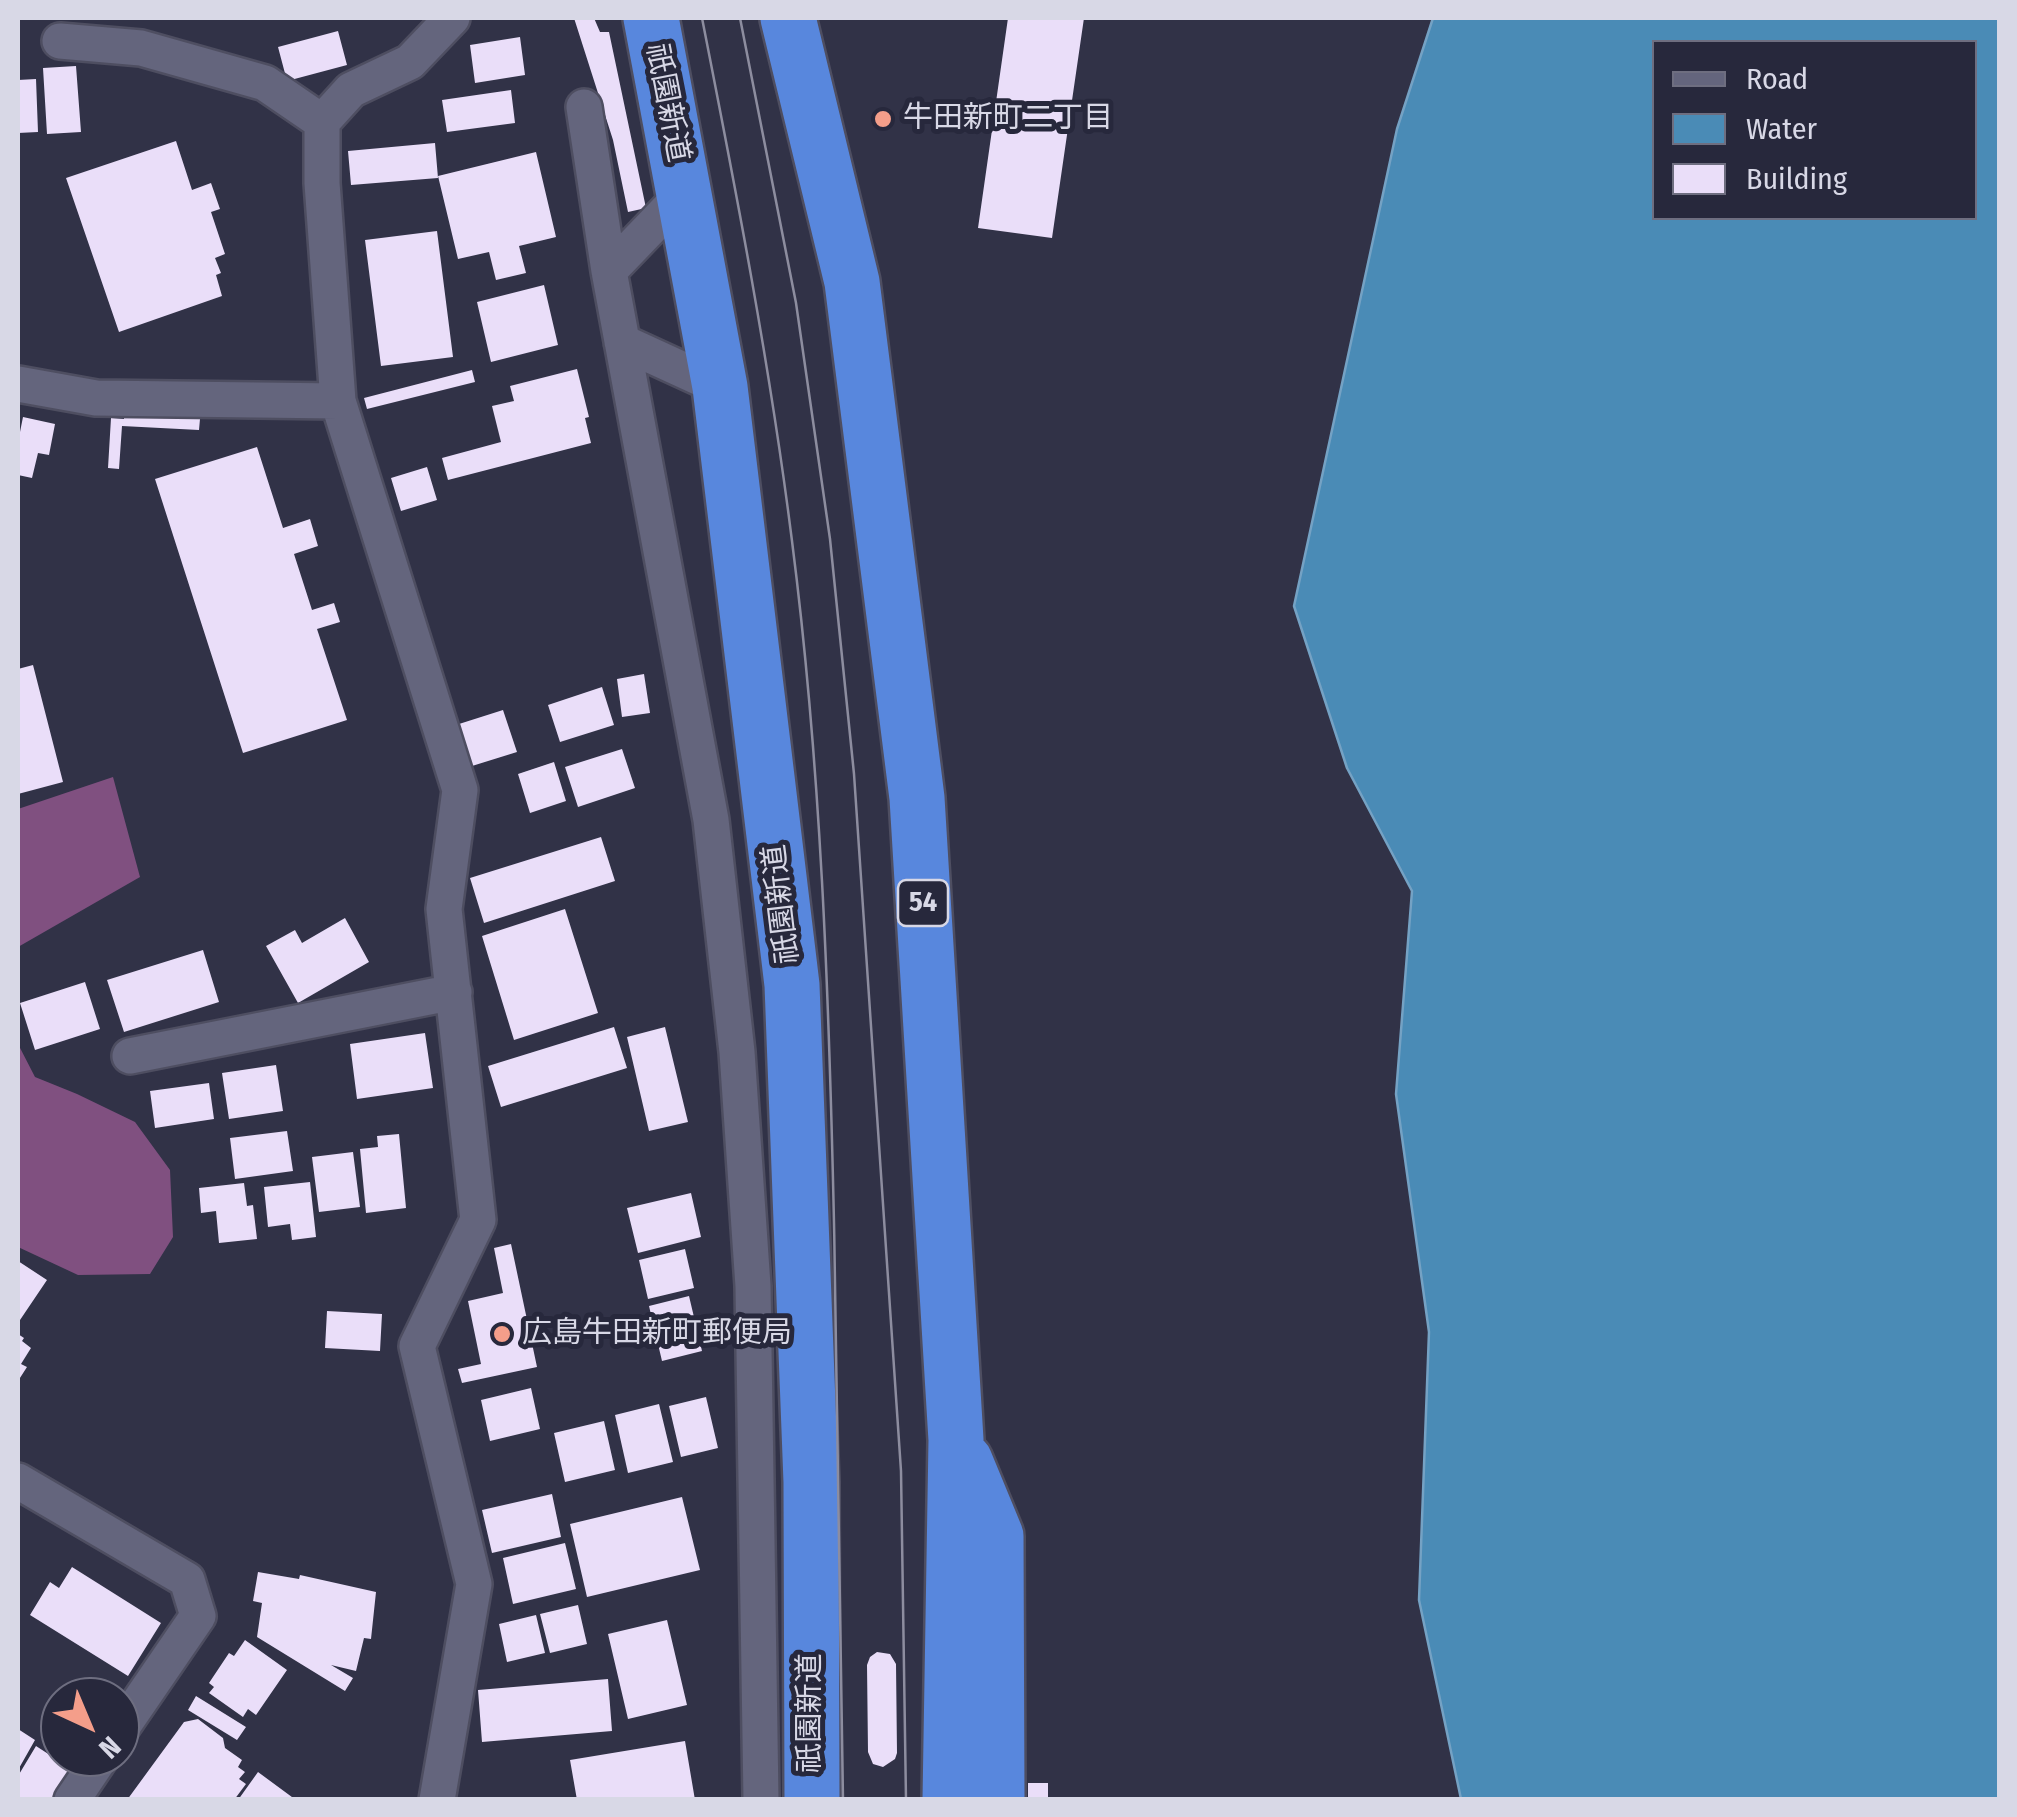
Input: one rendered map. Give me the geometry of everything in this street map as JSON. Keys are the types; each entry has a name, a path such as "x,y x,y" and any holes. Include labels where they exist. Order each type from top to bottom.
{"highway":[{"name":"祇園新道","path":"650,18 720,387 792,985 810,1462 812,1800"},
{"name":"54","path":"788,18 852,282 917,798 956,1440 950,1800"},
{"name":"54","path":"956,1440 996,1536 997,1800"}],"street":[{"path":"437,1800 474,1584 418,1346 478,1220 444,909 460,790 338,401 322,183 322,122 351,90 410,62 452,18"},
{"path":"60,41 141,48 265,83 322,122"},
{"path":"584,108 609,271 710,820 738,1052 754,1286 760,1800"},
{"path":"609,271 684,193"},
{"path":"622,342 720,387"},
{"path":"18,384 96,398 338,401"},
{"path":"728,966 792,985"},
{"path":"130,1056 454,992"},
{"path":"18,1481 187,1580 198,1616 140,1701"},
{"path":"759,1589 811,1618"},
{"path":"72,1800 88,1777"}],"shaded area":[{"path":"113,777 140,877 18,947 18,809"},
{"path":"18,1044 35,1077 135,1122 170,1170 173,1237 150,1274 78,1275 18,1247"}],"water":[{"path":"1433,18 1999,18 1999,1799 1461,1799 1419,1600 1429,1332 1396,1094 1412,891 1347,768 1294,606 1397,129"}],"building":[{"path":"574,18 594,18 600,32 609,32 646,208 628,212 613,140"},
{"path":"1008,18 1084,18 1052,238 978,228"},
{"path":"338,31 347,65 287,81 278,47"},
{"path":"520,37 525,75 475,83 470,45"},
{"path":"76,66 81,132 47,134 43,68"},
{"path":"36,79 38,132 18,133 18,80"},
{"path":"511,90 515,123 447,132 442,100"},
{"path":"176,141 192,190 211,183 220,209 211,212 225,254 215,258 221,273 216,275 222,296 119,332 66,178"},
{"path":"435,143 438,178 351,185 348,151"},
{"path":"536,152 556,237 519,246 526,273 496,280 489,252 458,259 438,176"},
{"path":"437,231 453,357 381,366 365,240"},
{"path":"544,285 558,345 491,362 477,302"},
{"path":"577,369 591,443 448,480 442,458 501,442 492,406 514,401 510,386"},
{"path":"472,370 475,382 367,409 364,398"},
{"path":"124,415 200,419 199,430 122,426 119,469 108,468 111,418 124,419"},
{"path":"23,417 55,424 49,455 38,453 32,478 18,475"},
{"path":"257,447 283,528 310,519 318,546 294,554 312,610 334,603 340,622 317,629 347,720 243,753 155,479"},
{"path":"427,467 437,500 401,511 391,478"},
{"path":"33,665 63,782 18,794 18,669"},
{"path":"644,674 650,713 622,717 617,679"},
{"path":"602,687 614,725 560,742 548,705"},
{"path":"503,710 517,752 472,766 459,724"},
{"path":"622,749 635,788 578,807 565,767"},
{"path":"554,762 566,801 530,813 518,774"},
{"path":"601,837 615,881 484,923 470,878"},
{"path":"565,909 598,1013 514,1040 482,936"},
{"path":"345,918 369,962 298,1003 266,946 295,930 302,943"},
{"path":"203,950 219,1002 124,1032 107,980"},
{"path":"85,982 100,1029 35,1050 20,1003"},
{"path":"614,1027 627,1068 501,1107 488,1066"},
{"path":"665,1027 688,1122 649,1131 627,1037"},
{"path":"425,1033 433,1088 357,1099 350,1044"},
{"path":"276,1065 283,1111 229,1119 222,1073"},
{"path":"209,1083 214,1119 155,1128 150,1091"},
{"path":"287,1131 293,1171 235,1179 230,1138"},
{"path":"399,1134 406,1208 366,1213 360,1149 378,1147 377,1136"},
{"path":"353,1152 360,1207 319,1212 312,1157"},
{"path":"310,1182 316,1237 292,1240 290,1224 268,1227 264,1187"},
{"path":"244,1183 247,1206 253,1205 257,1239 219,1243 216,1211 201,1213 199,1188"},
{"path":"691,1193 701,1237 638,1253 627,1208"},
{"path":"511,1244 537,1367 462,1383 458,1369 481,1364 468,1301 503,1293 494,1248"},
{"path":"685,1249 694,1288 648,1299 639,1260"},
{"path":"18,1261 47,1280 20,1320 18,1318"},
{"path":"689,1296 702,1351 662,1361 649,1306"},
{"path":"327,1311 382,1314 380,1351 325,1348"},
{"path":"18,1334 31,1348 21,1364 27,1367 18,1381"},
{"path":"531,1388 540,1429 490,1441 481,1400"},
{"path":"706,1397 718,1448 681,1457 669,1406"},
{"path":"659,1404 673,1462 628,1473 615,1415"},
{"path":"604,1421 615,1470 565,1482 554,1433"},
{"path":"552,1494 561,1537 492,1553 482,1510"},
{"path":"682,1497 700,1570 587,1597 570,1524"},
{"path":"565,1543 576,1589 513,1604 503,1558"},
{"path":"72,1567 161,1623 128,1676 30,1615 50,1582 59,1588"},
{"path":"258,1572 299,1579 300,1575 376,1592 371,1639 364,1638 356,1671 331,1665 353,1678 345,1691 257,1637 262,1603 253,1601"},
{"path":"578,1605 587,1644 550,1653 540,1614"},
{"path":"536,1615 545,1653 507,1662 499,1624"},
{"path":"667,1620 687,1705 628,1719 608,1634"},
{"path":"245,1640 287,1670 256,1715 248,1709 243,1717 209,1693 214,1687 209,1683 229,1653 234,1656"},
{"path":"877,1652 890,1654 896,1664 897,1753 883,1767 873,1764 868,1752 867,1665"},
{"path":"608,1679 612,1731 482,1742 478,1690"},
{"path":"196,1696 246,1727 237,1740 188,1710"},
{"path":"198,1719 223,1738 225,1748 242,1760 238,1767 245,1772 239,1779 246,1784 234,1800 127,1800 184,1722"},
{"path":"18,1729 35,1740 18,1770"},
{"path":"685,1741 695,1800 577,1800 570,1760"},
{"path":"36,1746 40,1749 40,1777 69,1777 54,1800 18,1800 18,1776"},
{"path":"258,1772 296,1800 238,1800"},
{"path":"1028,1783 1048,1783 1048,1800 1028,1800"}],"tram line":[{"path":"702,18 773,409 810,711 829,1052 843,1800"},
{"path":"740,18 796,303 830,539 854,774 901,1471 906,1800"}],"place":[{"name":"牛田新町二丁目","path":"883,119"},
{"name":"広島牛田新町郵便局","path":"502,1334"}]}
